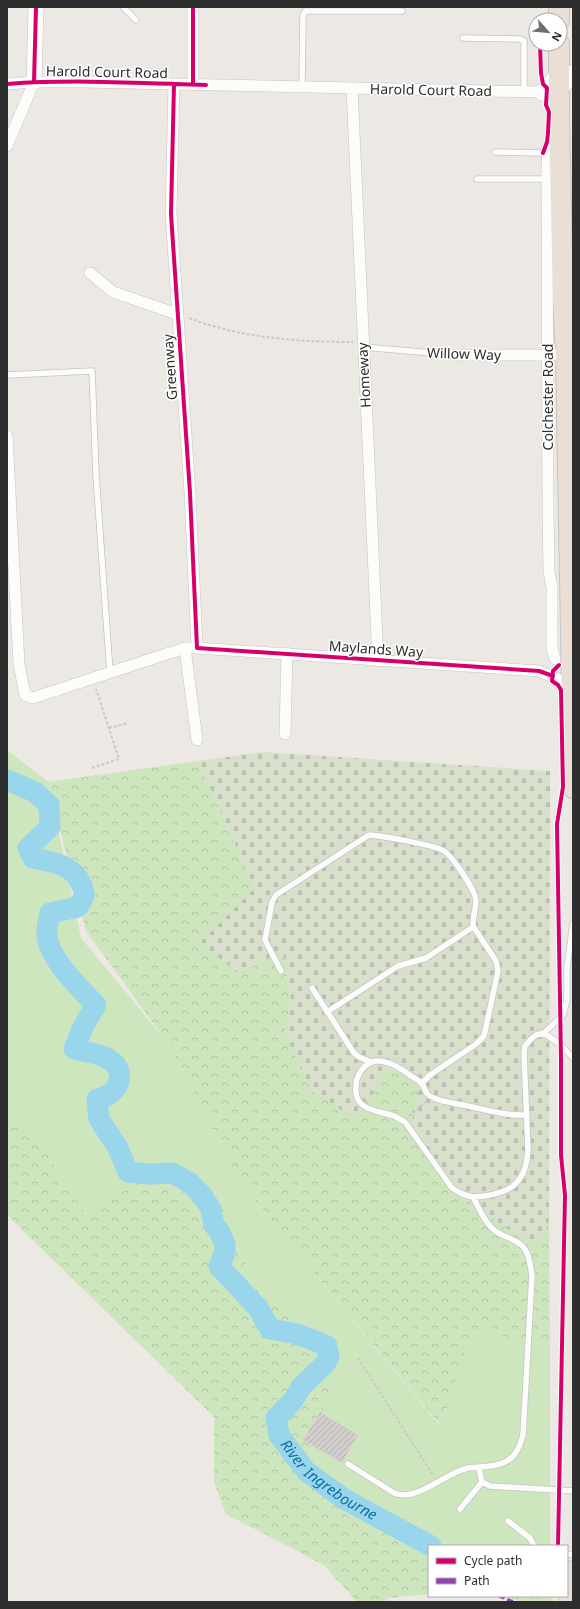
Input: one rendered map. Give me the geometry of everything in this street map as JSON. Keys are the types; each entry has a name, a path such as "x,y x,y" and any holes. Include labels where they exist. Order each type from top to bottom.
{"highway":[{"name":"Colchester Road","path":"561,52 566,69 559,91 563,296 557,355 571,632 568,688 573,788"},
{"path":"569,1602 571,1575"}],"street":[{"path":"7,146 34,82 36,7"},
{"path":"193,7 194,84"},
{"path":"538,92 566,69"},
{"name":"Harold Court Road","path":"7,84 34,82 194,84 538,92 547,97 554,97 559,91"},
{"name":"Greenway","path":"174,84 171,214 190,494 197,648"},
{"name":"Homeway","path":"352,88 378,661"},
{"path":"547,156 551,147 560,139"},
{"name":"Colchester Road","path":"547,156 546,291 557,355 547,417 549,557 552,587 552,648 555,660 568,688"},
{"path":"90,273 113,292 177,314"},
{"name":"Willow Way","path":"455,355 557,355"},
{"name":"Maylands Way","path":"7,436 19,664 25,695 33,698 185,648 287,653 378,661 539,671 556,678 568,688"},
{"path":"539,671 550,666 555,660 571,632"},
{"path":"185,648 197,740"},
{"path":"284,734 287,653"}],"lane":[{"path":"123,7 136,20"},
{"path":"302,87 303,16 305,11 402,11"},
{"path":"463,38 520,39 524,41 524,92"},
{"path":"496,152 544,153 547,156"},
{"path":"477,179 547,179"},
{"name":"Willow Way","path":"363,344 455,355"},
{"path":"7,375 92,371 96,476 110,673"},
{"path":"282,971 265,940 274,898 370,835 438,848 448,854 473,890 475,897 472,920 473,927 498,966 498,971 486,1030 481,1040 430,1075 422,1083"},
{"path":"527,1115 509,1114 436,1099 424,1092 422,1083 399,1068 378,1061 370,1062 361,1069 356,1082 355,1090 359,1100 365,1107 374,1112 395,1116 405,1122 452,1188 462,1194 473,1197 492,1196 514,1186 522,1177 527,1162 527,1115 524,1053 525,1046 536,1035 544,1033 564,1015 566,1008 567,968 573,923"},
{"path":"327,1012 398,966 426,958 473,927"},
{"path":"312,988 354,1053 370,1062"},
{"path":"544,1033 561,1045 573,1058"},
{"path":"348,1464 394,1493 401,1495 413,1494 454,1473 468,1468 494,1466 506,1462 520,1447 523,1435 532,1275 530,1260 520,1244 494,1230 486,1220 473,1197"},
{"path":"479,1468 482,1482"},
{"path":"482,1482 490,1486 573,1491"},
{"path":"460,1509 482,1482"},
{"path":"508,1521 530,1538 534,1545"}],"path":[{"path":"177,314 230,331 275,338 363,344"},
{"path":"92,768 119,759 93,678"},
{"path":"109,728 128,723"},
{"path":"405,1122 410,1113 431,1097"},
{"path":"358,1358 438,1481"}],"green space":[{"path":"7,750 48,782 81,938 167,1042 244,1188 440,1426 471,1331 550,1344 550,1545 434,1545 367,1527 309,1458 339,1353 298,1316 264,1299 240,1253 222,1206 178,1157 86,1215 33,1131 7,1112"},
{"path":"264,752 550,771 549,1221 536,1246 466,1202 411,1126 421,1079 389,1067 355,1119 311,1090 285,1033 291,997 283,952 237,972 200,943 255,888 198,761"},
{"path":"198,761 255,888 237,972 283,952 291,997 285,1033 421,1079 411,1126 536,1245 549,1221 550,1344 471,1332 441,1426 244,1188 167,1042 86,931 48,782"},
{"path":"7,1112 33,1131 86,1215 178,1157 220,1199 240,1253 264,1299 298,1316 339,1353 309,1459 367,1527 434,1545 428,1545 428,1594 387,1598 385,1602 357,1602 324,1565 226,1514 214,1482 214,1417 7,1215"},
{"path":"509,1597 552,1597 553,1602 518,1602"}],"building":[{"path":"320,1412 358,1435 342,1463 303,1440"}],"waterway":[{"name":"River Ingrebourne","path":"7,780 35,792 49,805 50,827 28,848 33,858 67,868 73,872 83,888 84,896 78,907 50,913 47,929 48,940 57,961 73,981 96,1005 83,1027 74,1049 104,1056 114,1063 118,1069 120,1075 119,1082 116,1087 105,1097 97,1099 99,1119 118,1148 128,1172 150,1174 172,1173 189,1182 201,1194 211,1209 214,1225 219,1231 225,1244 225,1253 219,1266 258,1308 270,1329 298,1334 327,1346 329,1357 325,1364 302,1386 292,1402 276,1418 279,1435 306,1471 344,1499 429,1545"}],"marked path":[{"path":"502,1597 514,1602"}],"cycle path":[{"path":"34,82 36,7"},
{"path":"193,7 193,84"},
{"path":"540,52 541,73 543,84 547,88 546,105 549,112 547,142 543,153"},
{"path":"7,84 131,82 206,85"},
{"path":"174,84 171,214 190,493 197,648 539,671 553,676"},
{"path":"558,1545 565,1195 561,1155 557,824 563,787 561,690 558,685 552,681 553,671 559,665"}]}
